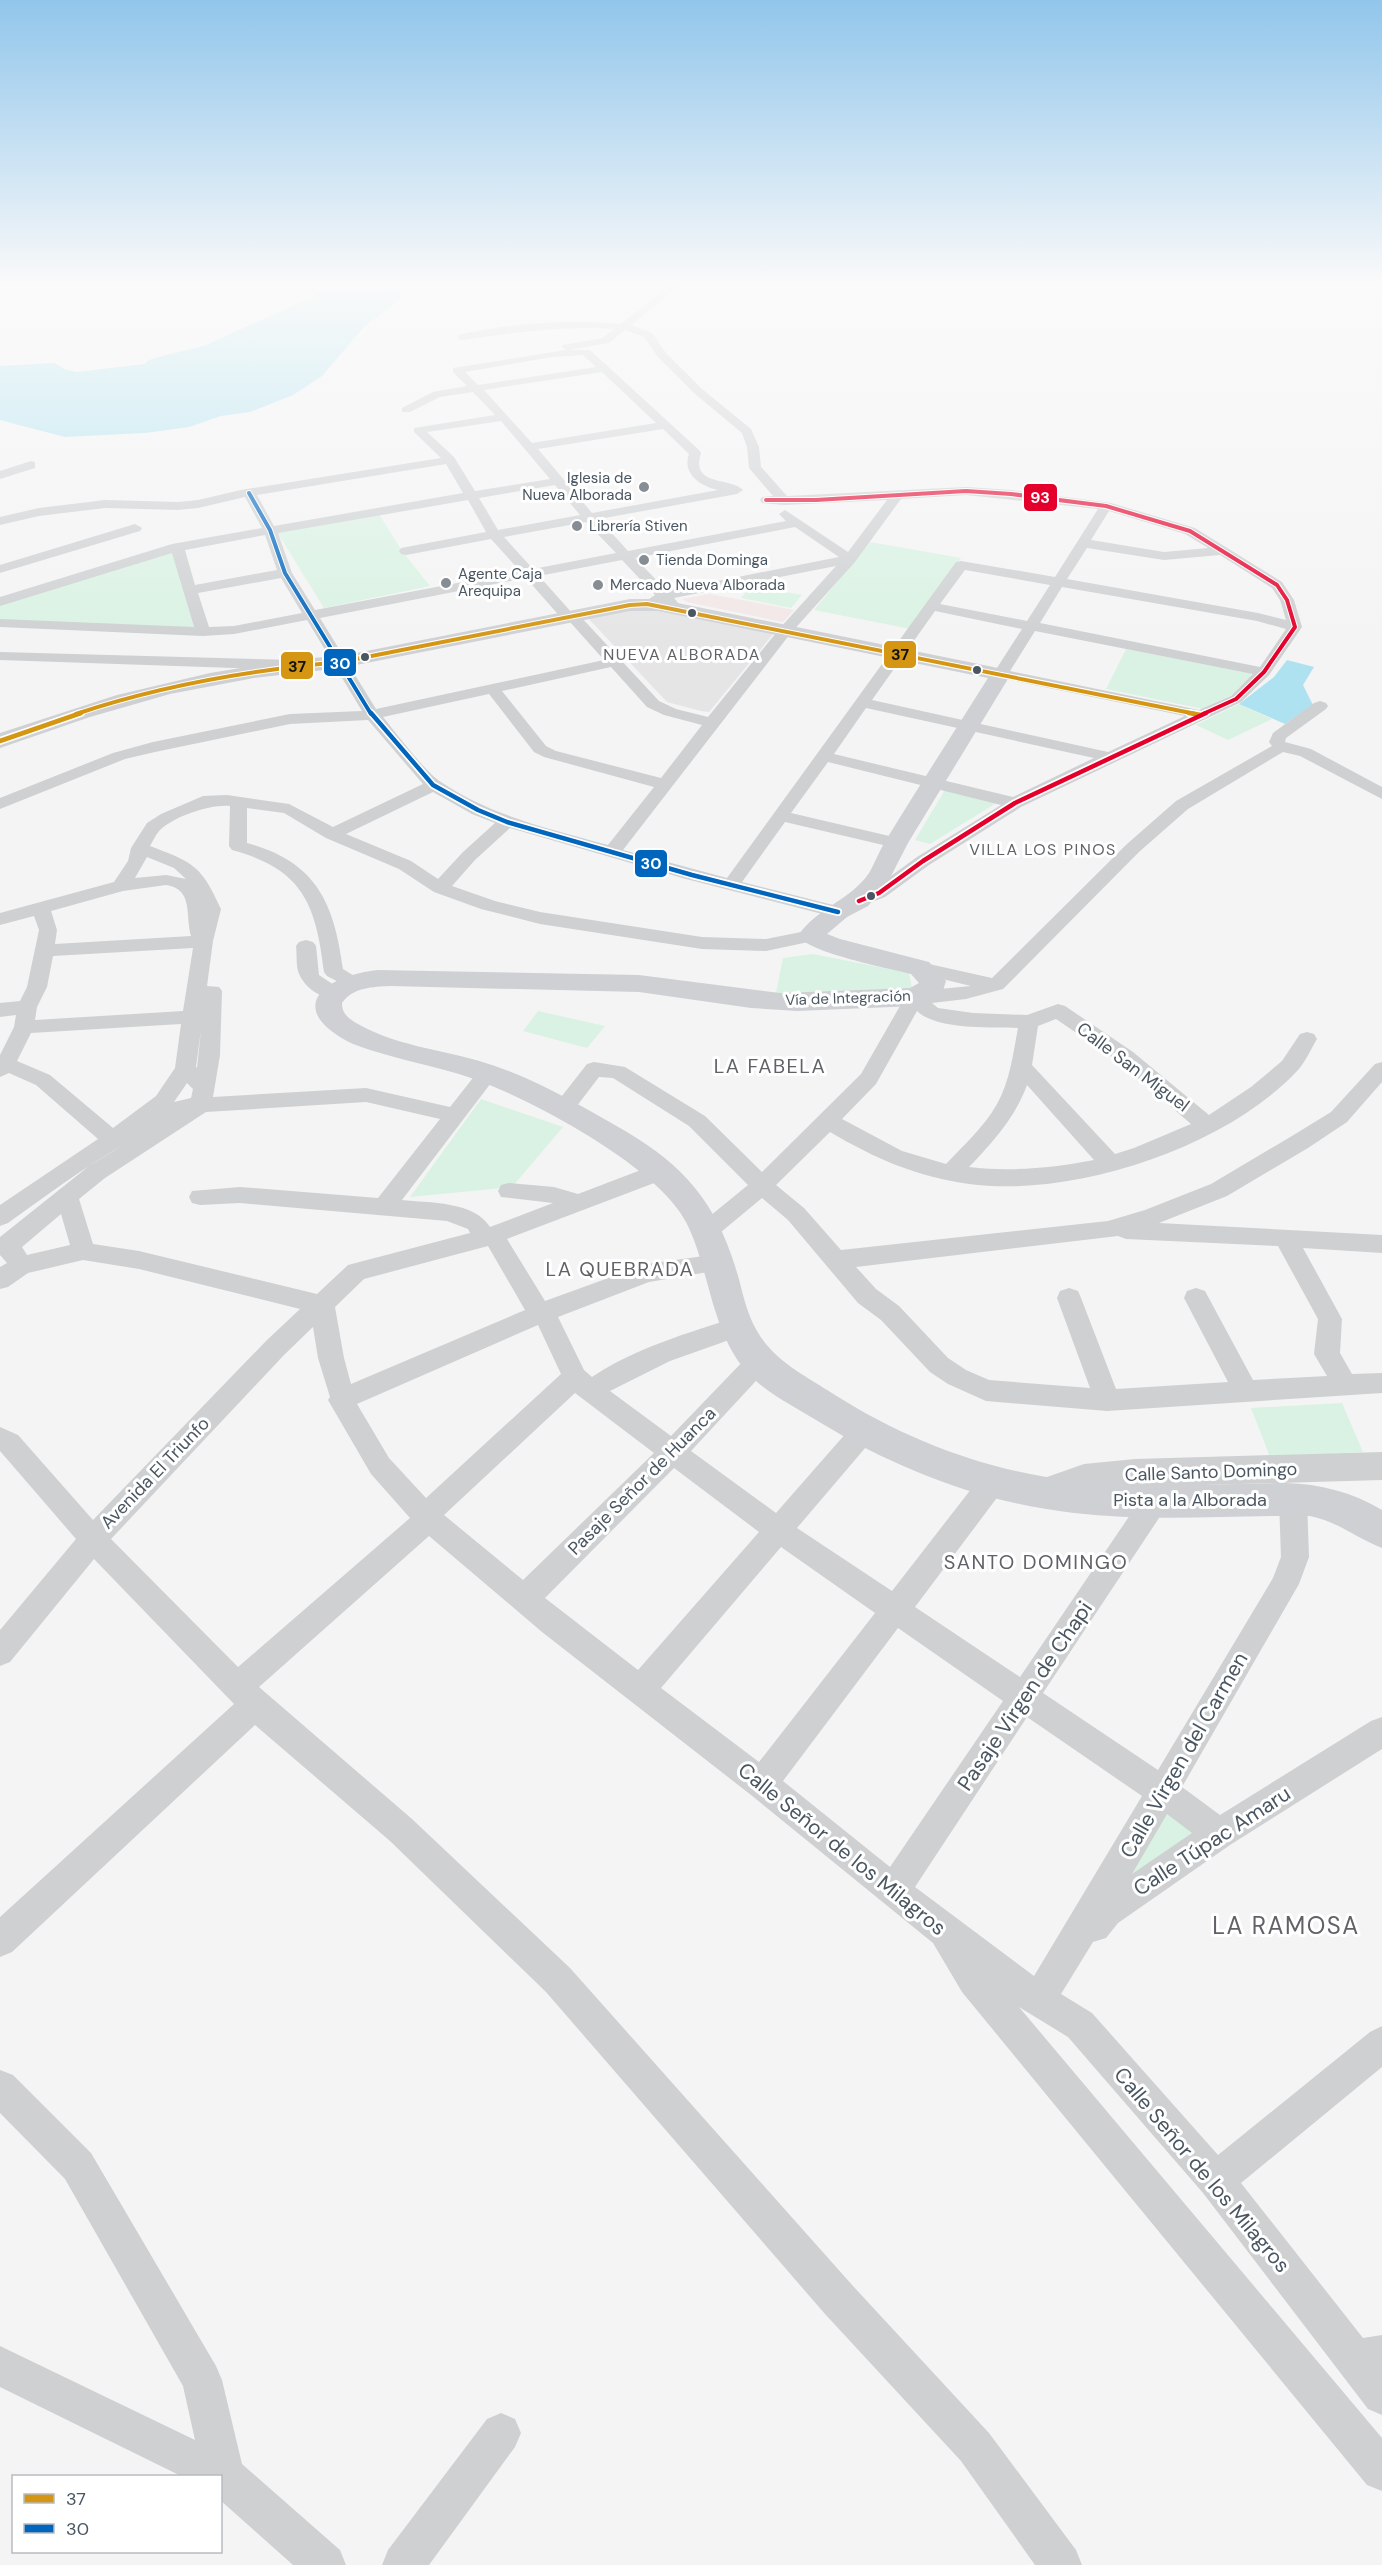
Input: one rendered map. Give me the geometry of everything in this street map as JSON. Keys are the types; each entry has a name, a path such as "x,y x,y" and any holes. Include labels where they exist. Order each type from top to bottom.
{"main road":[{"path":"0,741 118,701 222,676 293,665 341,662 630,605 663,603 785,631 1001,674 879,874 859,901 838,912 811,936"},
{"name":"Vía de Integración","path":"342,988 381,978 475,981 565,980 668,986 784,1002 915,997 927,993 932,988 933,981 920,968 831,945 811,936"},
{"path":"342,988 328,1000 327,1008 332,1019 364,1039 487,1074 562,1110 636,1151 678,1184 707,1231 736,1327 758,1362 863,1432 945,1468 992,1483"},
{"name":"Pista a la Alborada","path":"992,1483 1042,1492 1111,1500 1293,1500 1335,1504 1382,1530"}],"street":[{"path":"406,410 412,407"},
{"path":"494,407 663,603 850,558"},
{"path":"646,407 695,453 691,463 692,467 706,481 748,490 850,558"},
{"path":"717,407 747,431 753,447 755,468 784,501"},
{"path":"504,417 418,430 450,460 469,496 494,534 568,617 575,620 653,704 670,712 712,723"},
{"path":"530,447 667,425"},
{"path":"0,521 74,507 105,504 178,506 450,460"},
{"path":"0,475 31,465"},
{"path":"0,602 177,547 557,481"},
{"path":"406,551 748,490"},
{"path":"766,500 990,492 1106,506 1190,531 1277,585 1287,594 1295,627 1264,672 1236,699 1015,803 923,861 879,893 859,901"},
{"path":"249,493 270,530 285,573 372,715 432,785 478,810 507,822 731,885 838,912"},
{"path":"612,852 785,631 850,558 897,495"},
{"path":"1106,506 1001,674 1201,715"},
{"path":"0,623 203,632 234,630 796,523"},
{"path":"0,569 135,528"},
{"path":"1083,543 1164,556 1222,551"},
{"path":"177,547 203,632"},
{"path":"731,885 960,565 1258,617 1295,627"},
{"path":"189,590 285,573"},
{"path":"930,606 1264,672"},
{"path":"0,656 293,665"},
{"path":"0,804 119,756 153,747 290,718 372,715 614,662"},
{"path":"492,688 540,749 558,756 663,784"},
{"path":"862,702 1110,757"},
{"path":"1320,706 1279,736 1277,742 1281,747 1305,752 1382,794"},
{"path":"915,997 960,995 996,985 1133,848 1182,805 1281,747"},
{"path":"823,756 1015,803"},
{"path":"332,834 432,785"},
{"path":"121,886 137,861 140,848 153,827 209,800 239,802 288,809 332,834 405,865 440,888 488,905 540,918 702,943 766,945 811,936"},
{"path":"239,802 238,846 258,850 268,855 285,865 308,885 324,915 334,972 342,988"},
{"path":"780,816 896,843"},
{"path":"440,888 469,856 507,822"},
{"path":"0,1280 10,1252 67,1197 97,1172 202,1097 210,1055 209,1018 219,920 199,881 180,864 140,848"},
{"path":"0,919 121,886 151,881 183,881 190,887 198,906 197,928 203,940"},
{"path":"41,909 48,930 37,987 3,1067 43,1080 112,1140"},
{"path":"0,1217 112,1140 164,1101 185,1070 203,940 212,909"},
{"path":"44,951 203,940"},
{"path":"306,946 309,979 316,986 342,988"},
{"path":"920,968 996,985"},
{"path":"915,997 932,1014 973,1020 1029,1022 1021,1066 1009,1102 994,1124 951,1172"},
{"path":"707,1231 762,1186 870,1079 915,997"},
{"path":"0,1010 25,1017 193,1017"},
{"name":"Calle San Miguel","path":"1029,1022 1058,1011 1126,1057 1207,1125"},
{"path":"828,1121 883,1152 914,1164 975,1176 1049,1178 1139,1155 1207,1125 1247,1100 1290,1065 1307,1039"},
{"path":"1021,1066 1110,1163"},
{"path":"562,1110 594,1069 618,1072 697,1121 762,1186 796,1214 867,1296 890,1313 939,1365 957,1377 986,1390 1107,1400 1382,1383"},
{"path":"1108,1230 1194,1202 1246,1174 1339,1117 1382,1069"},
{"path":"185,1070 202,1097"},
{"path":"385,1206 487,1074"},
{"path":"112,1140 202,1097 366,1095 454,1115"},
{"name":"Avenida El Triunfo","path":"0,1652 93,1539 275,1348 356,1272 489,1236 662,1171"},
{"path":"509,1191 554,1195 576,1202"},
{"path":"200,1197 240,1195 385,1206 449,1213 476,1223 489,1236 536,1308 544,1312 583,1384 672,1453 778,1530 896,1608 1163,1792 1219,1834"},
{"path":"67,1197 83,1251"},
{"path":"837,1260 1108,1230 1285,1237 1382,1244"},
{"path":"1285,1237 1330,1319 1327,1354 1345,1385"},
{"path":"10,1252 83,1251 139,1260 322,1305"},
{"path":"341,1400 544,1312 647,1273 718,1263"},
{"path":"1069,1298 1107,1400"},
{"path":"1196,1298 1246,1391"},
{"name":"Calle Señor de los Milagros","path":"322,1305 341,1400 380,1466 425,1516 525,1599 762,1784 939,1927 1038,2000 1080,2025 1368,2357 1382,2395"},
{"path":"0,1940 247,1695 417,1531 425,1516 583,1384 736,1327"},
{"name":"Pasaje Señor de Huanca","path":"525,1599 672,1453 758,1362"},
{"path":"640,1690 863,1432"},
{"path":"0,1438 9,1443 93,1539 247,1695 401,1830 558,1980 839,2300 975,2447 1061,2565"},
{"name":"Calle Santo Domingo","path":"1042,1492 1084,1479 1135,1473 1382,1466"},
{"path":"762,1784 992,1483"},
{"name":"Calle Virgen del Carmen","path":"1038,2000 1284,1584 1295,1557 1293,1500"},
{"name":"Pasaje Virgen de Chapi","path":"894,1890 1155,1501"},
{"name":"Calle Túpac Amaru","path":"1058,1969 1106,1911 1219,1834 1382,1732"},
{"path":"939,1927 975,1980 1382,2470"},
{"path":"1216,2180 1382,2044"},
{"path":"0,2088 78,2166 202,2380 224,2476 326,2565"},
{"path":"0,2366 222,2475"},
{"path":"403,2565 501,2433"}],"shaded area":[{"path":"709,594 794,610 783,622 687,602 682,599"},
{"path":"641,607 774,633 709,712 701,711 667,702 587,617"}],"green space":[{"path":"379,514 402,551 430,586 324,608 277,532"},
{"path":"870,542 961,558 911,629 814,610"},
{"path":"173,552 194,629 0,620 0,605"},
{"path":"752,586 802,595 791,608 741,598"},
{"path":"1126,649 1254,674 1230,696 1203,709 1106,689"},
{"path":"1239,704 1272,719 1228,740 1196,725"},
{"path":"945,790 998,802 930,844 915,840"},
{"path":"813,954 909,973 912,988 776,993 783,958"},
{"path":"538,1011 605,1026 587,1048 523,1031"},
{"path":"481,1099 563,1127 512,1187 410,1197"},
{"path":"1342,1403 1363,1452 1270,1457 1251,1408"},
{"path":"1165,1808 1202,1837 1119,1888"}],"water":[{"path":"0,407 263,407 250,412 221,416 189,427 145,433 65,437 0,420"},
{"path":"1287,660 1314,667 1303,685 1313,705 1285,724 1239,704 1274,677"}],"transit line":[{"name":"93","path":"766,500 816,500 966,491 1011,494 1106,506 1190,531 1277,585 1287,600 1295,627 1264,672 1236,699 1015,803 923,861 879,893 859,901"},
{"name":"30","path":"249,493 270,530 285,573 372,715 433,785 478,810 507,822 692,875 838,912"},
{"name":"37","path":"0,741 125,699 210,679 254,671 341,662 630,605 647,604 1201,715"}],"place":[{"name":"Iglesia de Nueva Alborada","path":"644,487"},
{"name":"Librería Stiven","path":"577,526"},
{"name":"Tienda Dominga","path":"644,560"},
{"name":"Agente Caja Arequipa","path":"446,583"},
{"name":"Mercado Nueva Alborada","path":"598,585"}],"district":[{"name":"NUEVA ALBORADA","path":"682,654"},
{"name":"VILLA LOS PINOS","path":"1043,849"},
{"name":"LA FABELA","path":"770,1066"},
{"name":"LA QUEBRADA","path":"620,1269"},
{"name":"SANTO DOMINGO","path":"1036,1562"},
{"name":"LA RAMOSA","path":"1286,1925"}]}
